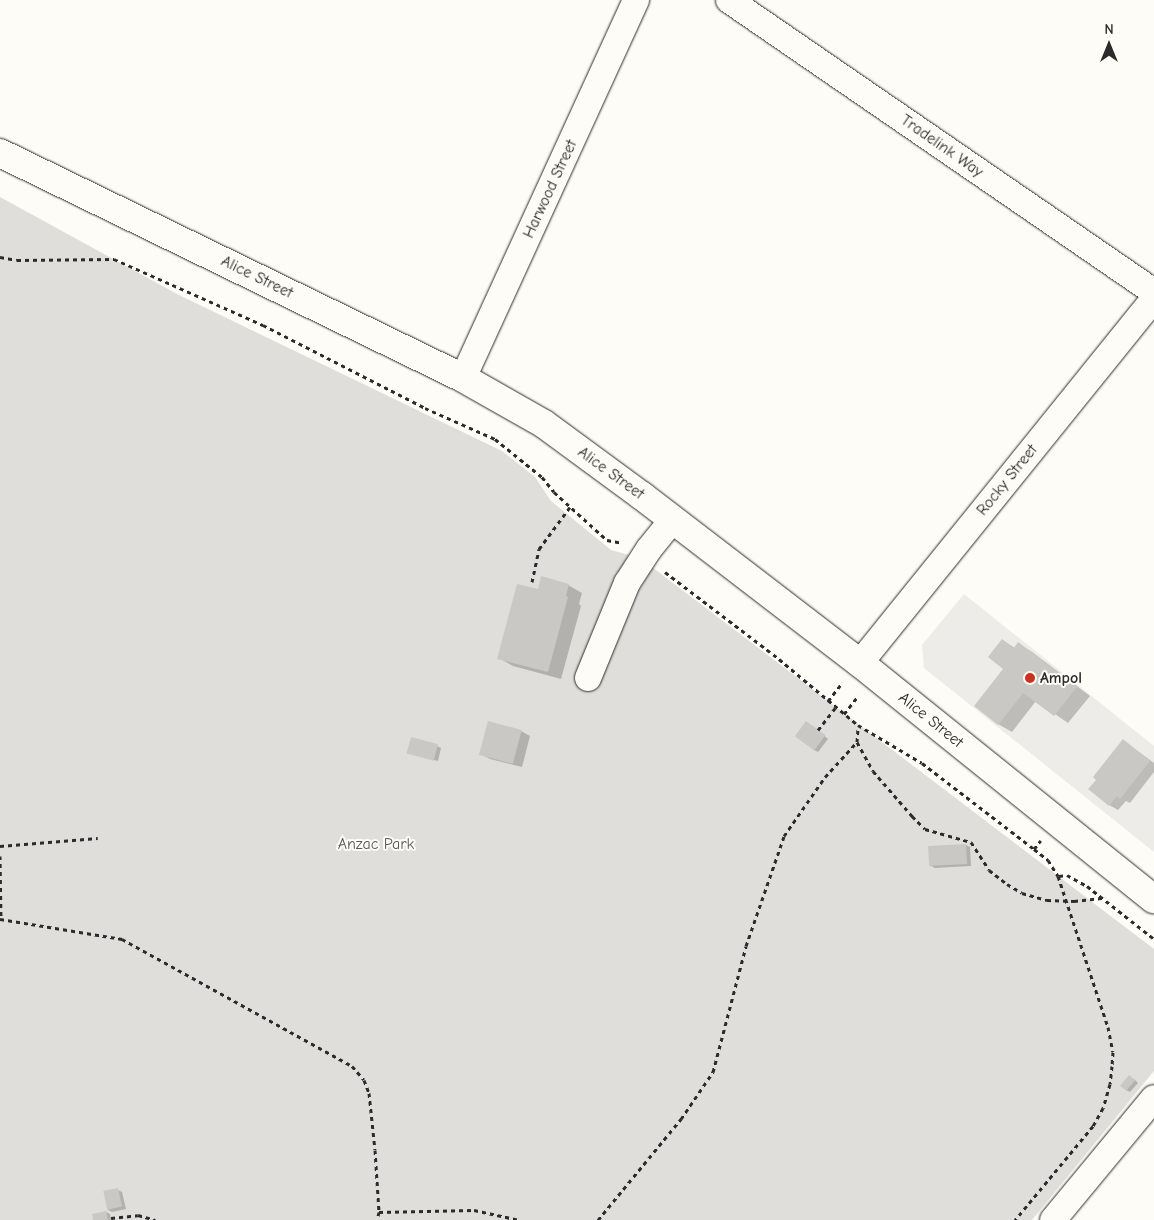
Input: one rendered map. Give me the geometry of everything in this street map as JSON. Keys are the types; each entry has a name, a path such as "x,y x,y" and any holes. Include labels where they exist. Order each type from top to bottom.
{"main road":[{"name":"Alice Street","path":"0,153 463,378 544,424 673,519 851,673 1154,899"}],"street":[{"name":"Harwood Street","path":"463,378 636,0"},
{"name":"Tradelink Way","path":"729,0 1154,292"},
{"name":"Rocky Street","path":"851,673 1154,298"},
{"path":"588,678 628,583 645,556 673,519"},
{"path":"1053,1220 1154,1098"}],"path":[{"path":"0,257 17,260 114,259 263,325 425,408 495,439 542,477 570,507 606,540 629,544 779,659 858,726 922,763 1048,860 1058,876 1067,901 1108,1026 1113,1052 1110,1084 1103,1108 1093,1126 1015,1220"},
{"path":"532,582 539,550 570,507"},
{"path":"828,701 851,673"},
{"path":"844,714 859,695"},
{"path":"818,730 836,707"},
{"path":"858,726 857,742 879,778 925,829 971,842 989,870 1022,893 1047,900 1067,901 1102,898"},
{"path":"598,1220 681,1119 713,1072 746,946 784,836 825,777 857,742"},
{"path":"0,846 98,838"},
{"path":"0,856 1,919 122,939 352,1066 364,1080 369,1094 379,1212 377,1220"},
{"path":"1058,876 1067,875 1078,880 1154,939"},
{"path":"379,1212 474,1210 520,1220"},
{"path":"111,1218 138,1215 155,1220"}],"shaded area":[{"path":"964,594 1154,746 1154,852 924,668 922,645"}],"green space":[{"name":"Anzac Park","path":"0,197 177,294 502,451 535,477 551,501 611,550 640,558 1154,949 1154,1071 1032,1220 0,1220"}],"building":[{"path":"541,576 569,584 566,596 568,597 548,672 497,659 517,584 538,589"},
{"name":"Ampol","path":"1002,639 1014,648 1018,642 1077,687 1054,716 1023,693 998,725 974,706 1003,669 988,657"},
{"path":"488,721 522,730 513,764 479,755"},
{"path":"806,721 825,735 814,750 795,736"},
{"path":"411,737 438,744 434,761 407,753"},
{"path":"1123,739 1150,761 1120,799 1117,796 1109,806 1088,789 1096,780 1093,777"},
{"path":"966,844 967,864 929,866 928,846"},
{"path":"1129,1075 1135,1080 1126,1091 1120,1086"},
{"path":"118,1188 122,1207 107,1210 103,1191"},
{"path":"106,1211 108,1220 93,1220 92,1214"}],"place":[{"name":"Ampol","path":"1030,678"}]}
